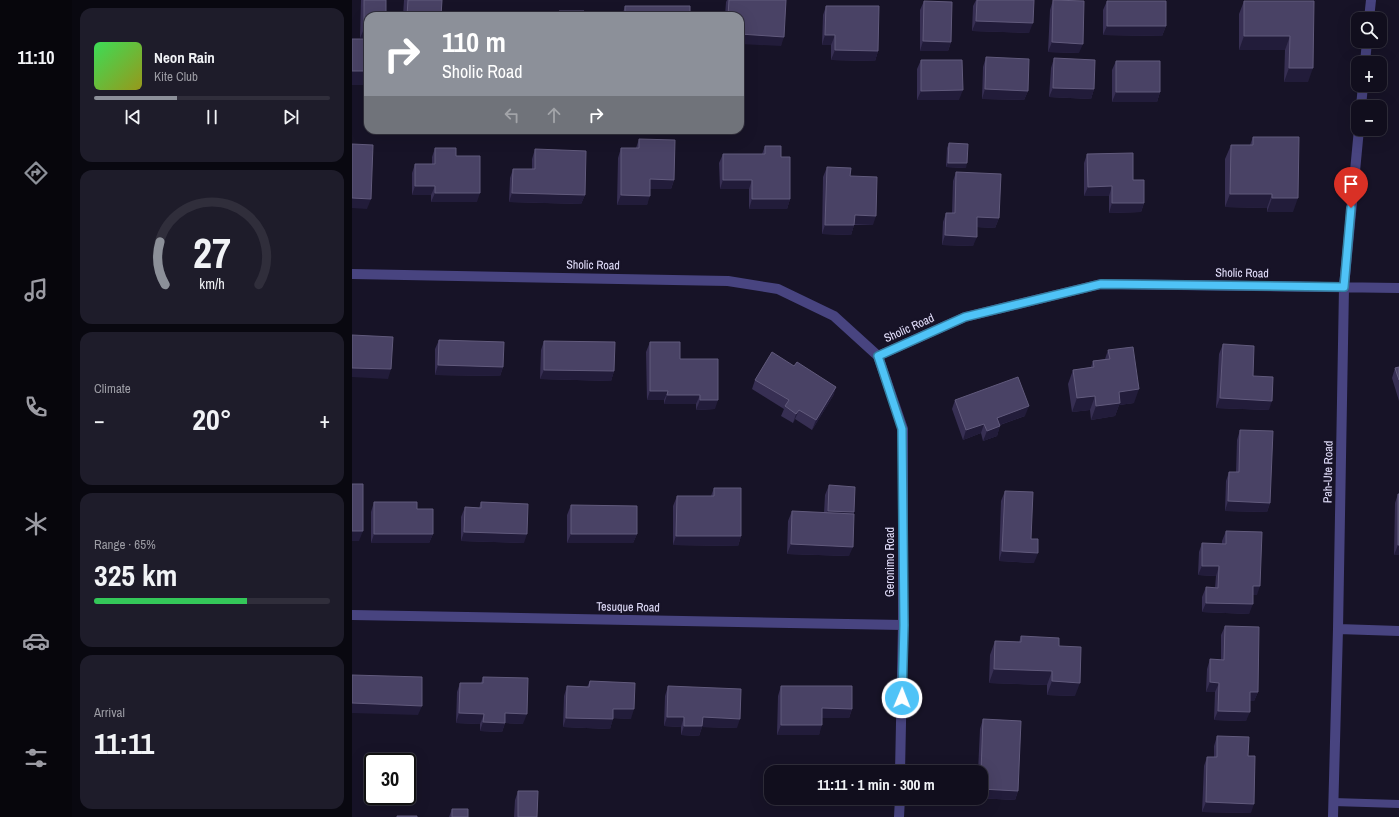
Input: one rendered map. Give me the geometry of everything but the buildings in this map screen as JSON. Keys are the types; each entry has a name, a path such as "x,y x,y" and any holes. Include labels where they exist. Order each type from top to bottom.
{"street":[{"path":"1370,12 1371,0"},
{"name":"Pah-Ute Road","path":"1332,817 1338,629 1344,287 1358,136"},
{"name":"Sholic Road","path":"352,274 735,282 778,289 834,316 878,356 965,317 1101,284 1399,288"},
{"name":"Geronimo Road","path":"878,356 902,429 904,625 900,765"},
{"name":"Tesuque Road","path":"352,615 904,625"},
{"path":"1338,629 1399,631"},
{"path":"899,817 900,805"}],"lane":[{"path":"1333,802 1399,804"}],"route":[{"path":"902,698 904,625 902,429 878,356 965,317 1101,284 1344,287 1351,208"}]}
